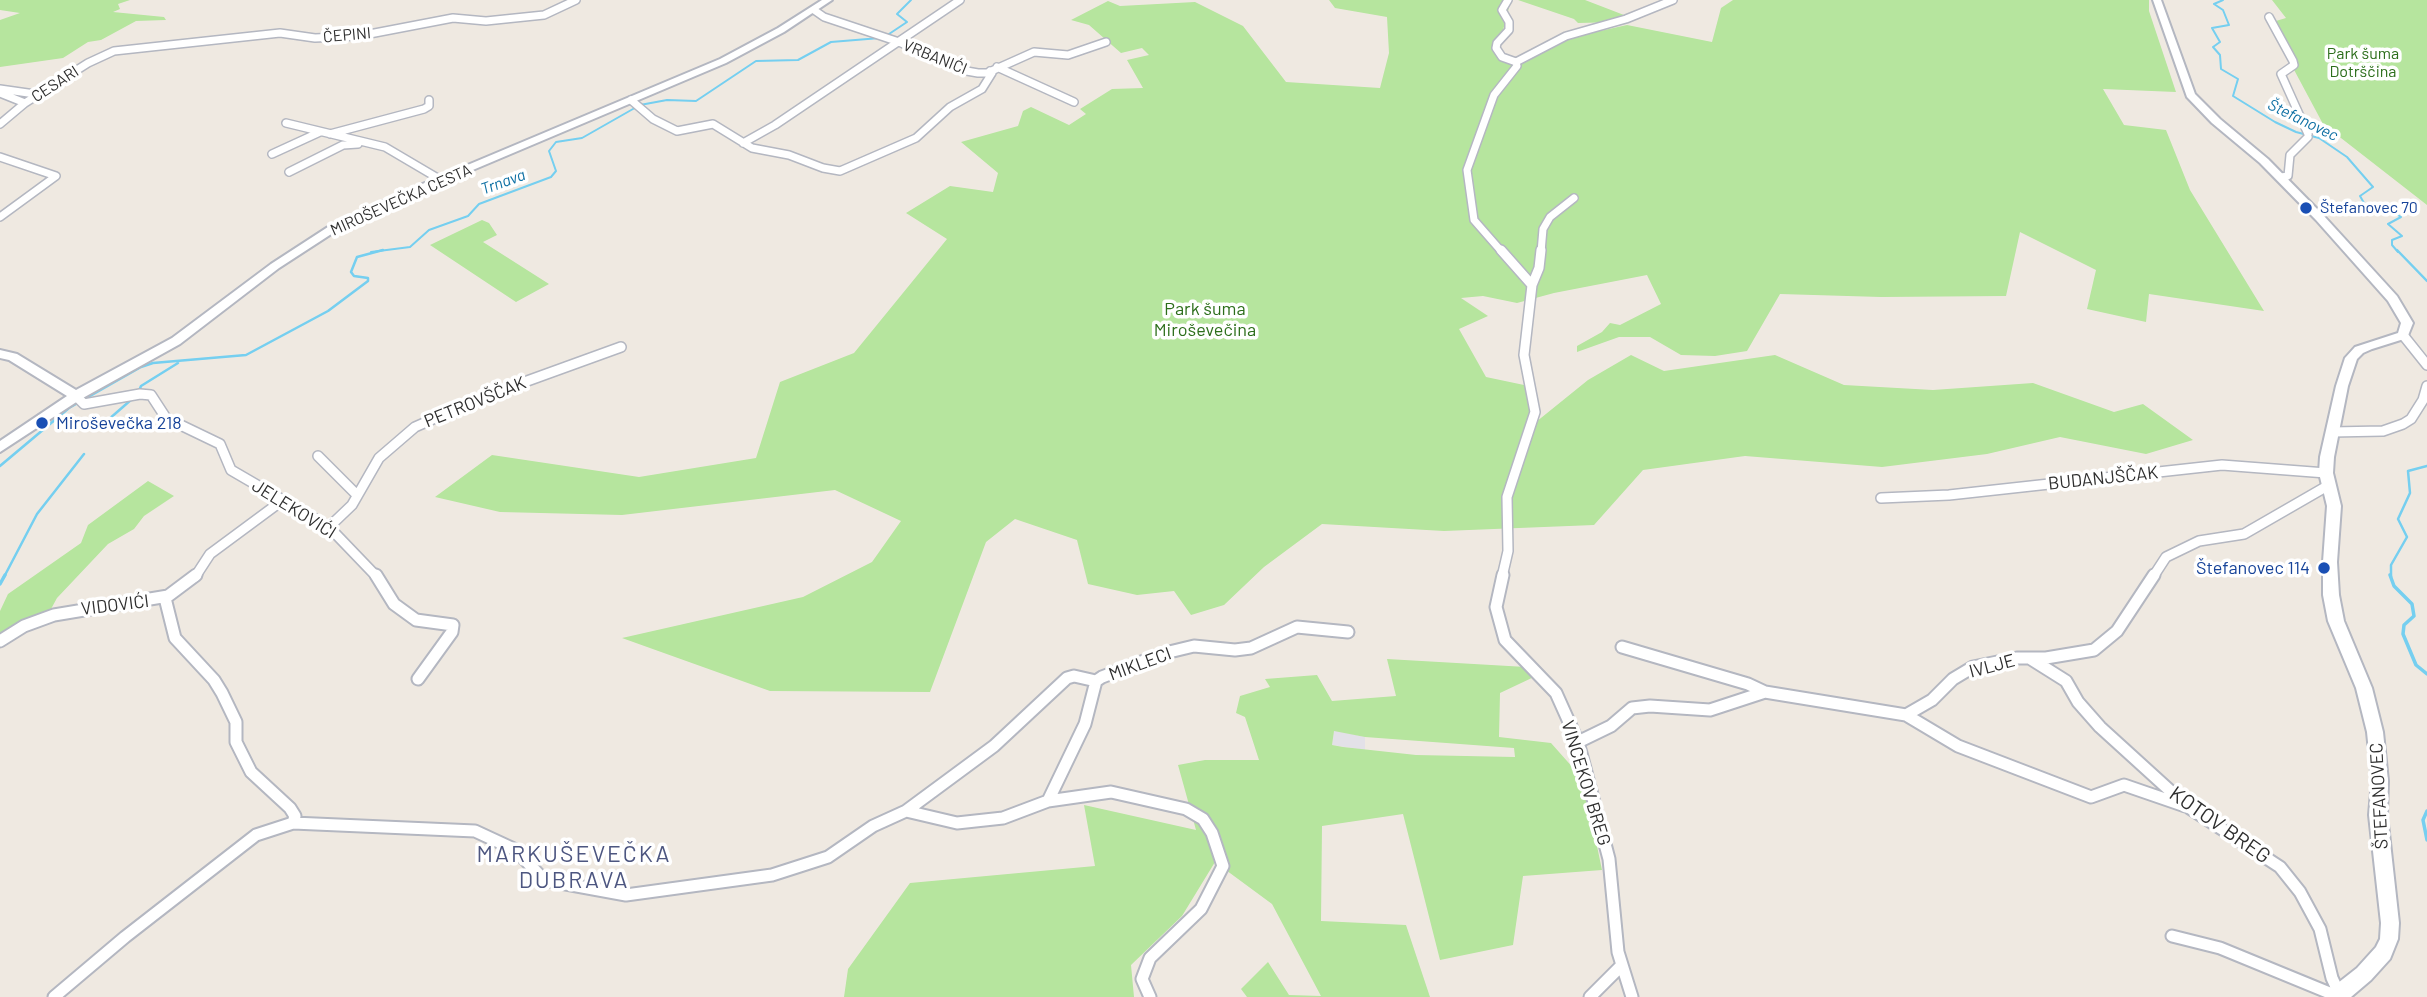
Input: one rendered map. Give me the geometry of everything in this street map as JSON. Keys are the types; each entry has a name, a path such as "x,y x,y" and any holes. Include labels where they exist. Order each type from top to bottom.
{"street":[{"name":"ČEPINI","path":"114,51 280,33 314,38 359,36 453,18 486,22 544,15 576,0"},
{"name":"MIROŠEVEČKA CESTA","path":"0,447 176,341 275,266 335,227 441,180 635,104 723,61 828,0"},
{"path":"743,143 775,125 960,0"},
{"path":"1508,0 1502,10 1509,30 1497,43 1496,48 1502,57 1516,62 1566,36 1626,19 1673,0"},
{"path":"2157,0 2190,95 2281,177 2401,309 2407,323 2403,335 2427,365"},
{"name":"VRBANIĆI","path":"814,10 824,17 899,42 961,70 978,73 1034,52 1068,55 1105,42"},
{"path":"2269,17 2293,61 2294,65 2281,74 2308,136 2290,155 2288,176 2281,177"},
{"name":"CESARI","path":"0,124 25,103 42,95 88,63 114,51"},
{"path":"1516,62 1515,71 1494,95 1467,170 1474,220 1532,285"},
{"path":"635,104 677,131 713,124 752,148 789,155 823,168 840,171 916,138 950,107 982,89 994,69 1074,102"},
{"path":"0,91 42,95"},
{"path":"0,91 25,103"},
{"path":"330,135 424,109 429,106 429,100"},
{"path":"286,123 385,147 441,180"},
{"path":"272,154 320,132"},
{"path":"289,172 348,144 392,152"},
{"path":"0,157 57,176 0,217"},
{"name":"VINCEKOV BREG","path":"1574,198 1550,217 1543,229 1539,268 1532,285 1524,355 1527,383 1534,396 1532,427 1507,498 1508,551 1496,607 1505,640 1556,693 1577,742 1609,859 1618,952 1632,997"},
{"name":"ŠTEFANOVEC","path":"2337,995 2364,974 2383,953 2389,939 2390,923 2378,815 2380,781 2375,732 2364,688 2336,621 2331,595 2330,562 2334,506 2327,479 2332,432 2342,386 2355,353 2403,335"},
{"name":"PETROVŠČAK","path":"329,527 346,512 379,458 415,427 483,397 621,347"},
{"path":"0,354 13,357 79,400"},
{"path":"2332,432 2383,431 2403,424 2411,419 2423,400 2427,386"},
{"name":"JELEKOVIĆI","path":"79,400 102,403 137,395 153,397 157,408 166,418 220,444 230,470 329,527 360,556 377,576 388,597 401,610 416,620 453,625 452,632 418,679"},
{"path":"318,456 357,495"},
{"name":"BUDANJŠČAK","path":"1881,498 1949,495 2222,466 2327,479"},
{"name":"IVLJE","path":"1906,715 1932,700 1953,678 1973,667 2094,650 2117,631 2166,557 2199,541 2244,534 2327,479"},
{"name":"VIDOVIĆI","path":"0,641 36,621 74,610 165,598 193,580 210,554 283,500"},
{"path":"165,598 175,638 214,680 222,693 236,722 236,742 251,772 290,808 295,816 293,823"},
{"name":"MIKLECI","path":"906,810 994,746 1067,678 1074,676 1096,681 1166,653 1194,646 1235,650 1251,648 1297,627 1348,632"},
{"path":"1622,647 1748,684 1765,692 1906,715 1958,746 2091,797 2124,785 2188,807"},
{"name":"KOTOV BREG","path":"2029,658 2066,681 2078,702 2100,727 2188,807 2280,867 2300,892 2320,929 2337,995"},
{"name":"MIKLECI","path":"1048,801 1085,724 1096,681"},
{"path":"1577,742 1611,726 1632,708 1650,706 1710,710 1765,692"},
{"path":"54,997 125,937 256,835 293,823 475,831 516,850 544,880 626,895 772,875 828,857 873,826 906,810 957,823 1003,818 1048,801 1111,792 1186,809 1203,819 1212,833 1223,866 1201,909 1150,958 1142,979 1150,997"},
{"path":"2172,936 2220,948 2337,995"},
{"path":"1590,997 1622,965"}],"shaded area":[{"path":"1334,730 1365,737 1365,750 1332,745"}],"green space":[{"path":"0,0 130,0 118,4 120,9 113,12 164,17 166,20 136,21 101,40 88,42 63,58 0,67 0,20 20,13 0,10"},
{"name":"Park šuma Miroševečina","path":"1329,0 1511,0 1497,53 1521,60 1573,37 1627,25 1712,42 1721,8 1733,0 2149,0 2149,11 2176,92 2103,89 2124,125 2166,130 2190,190 2264,311 2149,294 2146,322 2087,309 2096,270 2020,232 2006,296 1881,297 1780,294 1747,351 1715,356 1681,355 1650,337 1619,337 1577,352 1577,346 1602,332 1610,323 1620,325 1661,304 1647,275 1517,303 1483,296 1461,298 1488,316 1459,329 1486,377 1524,385 1536,422 1588,380 1631,355 1664,371 1775,355 1844,385 1933,390 2033,383 2114,412 2143,404 2193,440 2146,454 2060,437 1987,454 1882,467 1745,456 1643,470 1594,525 1444,531 1322,524 1264,567 1224,605 1191,615 1174,591 1137,595 1088,584 1077,540 1015,519 986,542 930,692 770,691 622,638 803,597 872,562 901,521 835,490 622,515 500,512 435,497 492,455 639,477 756,458 780,382 854,353 947,239 906,213 950,186 993,192 998,173 961,142 1018,126 1023,111 1031,107 1069,125 1086,114 1080,109 1112,89 1143,88 1127,60 1149,55 1142,48 1121,53 1089,25 1071,20 1108,1 1120,6 1195,2 1243,26 1286,82 1380,88 1389,53 1387,17 1335,8"},
{"path":"1518,0 1585,0 1624,15 1618,22 1578,23 1574,19"},
{"name":"Park šuma Dotrščina","path":"2272,0 2427,0 2427,205 2323,124 2269,23 2286,18"},
{"path":"482,220 489,223 497,235 483,242 549,284 516,302 430,245"},
{"path":"148,481 174,496 144,516 134,529 108,544 57,598 51,609 0,637 0,611 8,594 81,543 88,525"},
{"path":"1387,659 1526,667 1536,676 1500,693 1499,737 1551,743 1583,779 1602,870 1523,876 1513,945 1440,960 1403,814 1322,826 1321,921 1406,925 1430,997 1247,997 1241,989 1268,962 1289,995 1321,996 1272,904 1215,862 1182,916 1131,965 1134,997 844,997 848,969 910,883 1095,866 1084,805 1196,830 1178,765 1205,760 1259,760 1245,717 1236,713 1240,696 1270,687 1265,679 1317,675 1332,701 1396,696","holes":["1334,731 1365,737 1514,748 1515,757 1416,755 1332,745"]}],"waterway":[{"name":"Trnava","path":"886,36 907,22 897,14 911,0"},
{"name":"Štefanovec","path":"2223,0 2214,4 2223,10 2229,25 2212,28 2220,42 2213,47 2220,55 2221,69 2238,79 2233,96 2275,122 2296,132 2319,138 2347,157 2373,187 2360,196 2364,203 2369,207 2392,211 2401,217 2388,224 2402,236 2392,240 2392,245 2398,252"},
{"name":"Trnava","path":"380,251 410,247 429,230 468,216 479,204 551,177 556,171 549,151 556,142 582,138 640,105 667,100 696,101 756,61 798,60 831,42 880,38"},
{"name":"Štefanovec","path":"2397,250 2427,281"},
{"name":"Trnava","path":"0,466 69,408 141,367 153,363 246,355 328,311 368,281 368,278 354,276 351,272 357,257 380,251"},
{"name":"Trnava","path":"371,252 380,251"},
{"path":"139,391 141,386 178,363"},
{"path":"108,420 132,399"},
{"path":"4,577 37,514 84,454"},
{"name":"Štefanovec","path":"2391,577 2391,565 2407,537 2398,519 2410,493 2408,471 2427,466"},
{"path":"0,584 5,575"},
{"name":"Štefanovec","path":"2390,575 2394,586 2412,604 2414,616 2404,625 2403,634 2416,665 2427,674"},
{"name":"Štefanovec","path":"2427,811 2423,820 2427,840"}],"place":[{"name":"Štefanovec 70","path":"2306,208"},
{"name":"Miroševečka 218","path":"42,423"},
{"name":"Štefanovec 114","path":"2324,568"}],"district":[{"name":"MARKUŠEVEČKA DUBRAVA","path":"574,867"}]}
